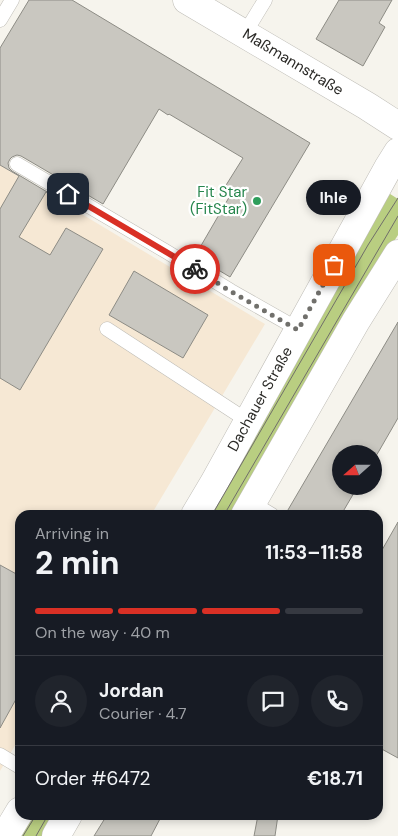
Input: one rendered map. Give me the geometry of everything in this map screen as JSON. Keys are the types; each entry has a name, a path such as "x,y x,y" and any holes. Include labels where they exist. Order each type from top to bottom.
{"main road":[{"name":"Maßmannstraße","path":"187,0 398,126"},
{"name":"Dachauer Straße","path":"198,510 398,152"},
{"path":"257,510 356,321 398,254"},
{"path":"5,836 15,819"},
{"path":"56,836 65,820"}],"lane":[{"path":"0,20 12,0"},
{"path":"245,33 265,0"},
{"path":"17,164 298,330"},
{"path":"107,328 248,421"},
{"path":"0,755 15,764"}],"shaded area":[{"path":"0,165 265,324 154,510 15,510 15,746 0,771"}],"green space":[{"path":"387,192 398,199 398,235 341,324 233,510 208,510"},
{"path":"26,820 52,820 43,836 17,836"}],"building":[{"path":"29,0 72,0 310,143 230,277 195,256 231,194 223,190 243,158 169,114 159,109 103,204 21,156 12,157 8,163 12,171 64,202 46,192 19,237 50,255 66,228 103,249 20,390 0,378 0,209 19,176 0,165 0,48"},
{"path":"339,0 392,0 379,23 385,27 363,66 316,39"},
{"path":"134,271 208,315 183,358 109,315"},
{"path":"398,322 398,418 382,446 332,445 332,495 353,495 344,510 288,510"},
{"path":"398,522 398,758 383,750 383,548"},
{"path":"0,565 15,573 15,701 0,728"},
{"path":"104,820 159,820 151,836 94,836"},
{"path":"257,820 277,820 275,836 254,836"}],"tram line":[{"path":"215,510 368,245 398,198"},
{"path":"227,510 398,216"},
{"path":"23,836 33,820"},
{"path":"36,836 45,820"}],"way so far":[{"path":"195,269 298,330 334,265"}],"place":[{"name":"Fit Star (FitStar)","path":"257,201"},
{"name":"Ihle","path":"334,265"}],"route":[{"path":"68,194 195,269"}]}
